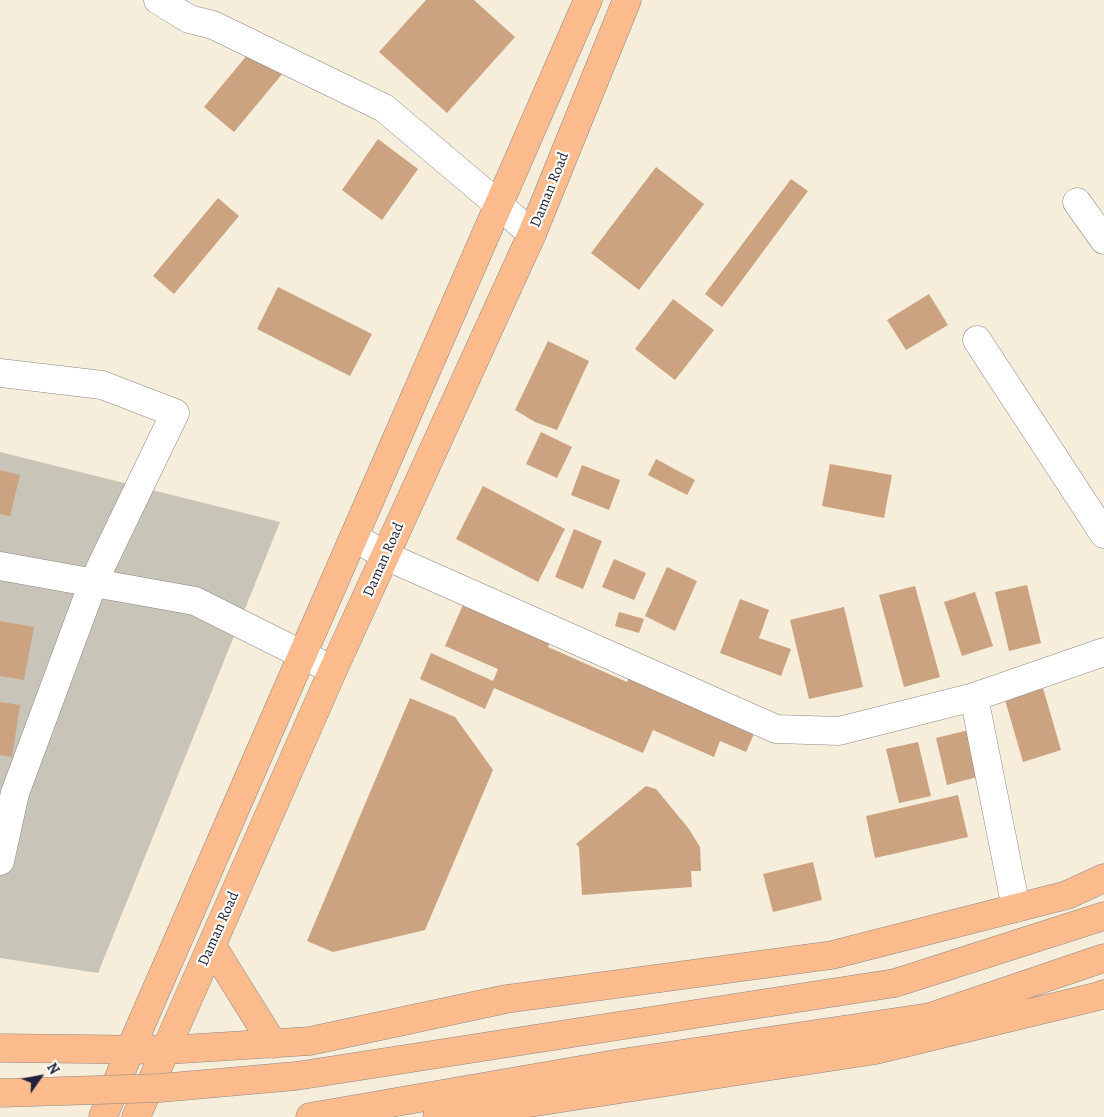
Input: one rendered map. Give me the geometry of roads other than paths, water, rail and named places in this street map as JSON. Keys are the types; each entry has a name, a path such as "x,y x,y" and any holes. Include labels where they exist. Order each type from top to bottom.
{"main road":[{"path":"102,1117 588,0"},
{"name":"Daman Road","path":"136,1117 334,670 532,234 627,0"},
{"path":"0,1048 166,1050 310,1041 506,999 832,955 1067,895 1104,878"},
{"path":"0,1093 160,1088 296,1076 895,983 1104,916"},
{"path":"212,946 273,1044"},
{"path":"310,1117 621,1063 930,1017 1104,958"},
{"path":"437,1117 876,1050 1104,994"}],"street":[{"path":"158,0 190,18 213,25 384,108 532,234"},
{"path":"1077,202 1104,240"},
{"path":"977,340 1104,534"},
{"path":"0,373 102,386 175,413 93,582 8,792 0,861"},
{"path":"354,537 386,556 776,729 839,731 974,697 1104,652"},
{"path":"0,566 196,601 334,670"},
{"path":"974,697 1016,908"}]}
